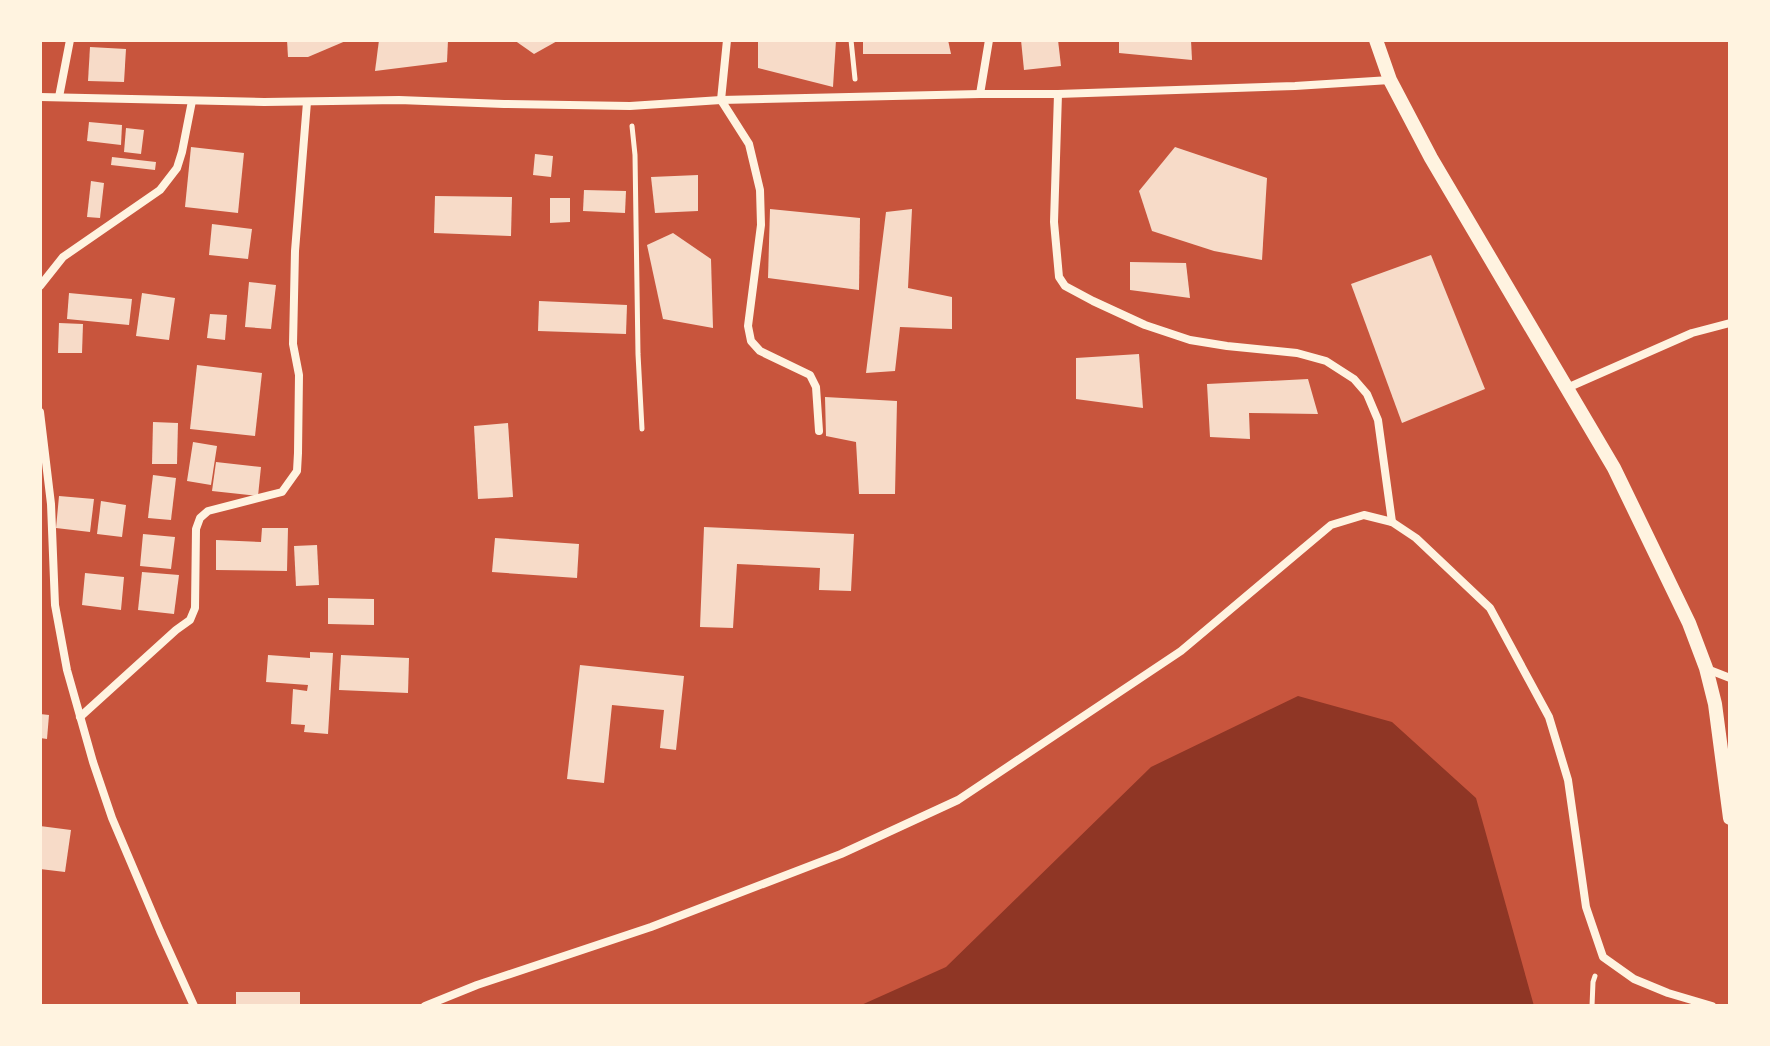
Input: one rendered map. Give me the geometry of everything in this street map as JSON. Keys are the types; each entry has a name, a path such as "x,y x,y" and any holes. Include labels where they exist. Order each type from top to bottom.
{"street":[{"path":"59,97 70,40"},
{"path":"727,40 721,100 749,144 760,190 761,225 748,326 751,341 760,351 810,375 816,387 819,431"},
{"path":"980,94 989,40"},
{"path":"1376,40 1390,80 1431,158 1614,468 1689,623 1706,668 1715,704 1730,818"},
{"path":"40,97 307,102 399,100 630,106 721,100 1058,94 1390,80"},
{"path":"1058,94 1054,222 1059,277 1065,286 1145,325 1190,340 1297,353 1326,361 1354,379 1367,394 1378,420 1392,522"},
{"path":"40,286 63,257 160,190 177,168 192,101"},
{"path":"80,717 190,620 195,608 196,529 200,518 208,511 282,492 297,471 299,375 293,344 295,251 307,102"},
{"path":"1567,388 1692,333 1730,323"},
{"path":"40,412 42,456 51,504 55,605 67,670 112,818 194,1006"},
{"path":"425,1006 477,985 651,927 841,854 958,800 1181,651 1331,525 1364,515 1392,522 1416,538 1490,608 1549,717 1568,780 1586,907 1603,957 1634,979 1712,1006"},
{"path":"1706,668 1730,678"}],"path":[{"path":"851,40 857,98"},
{"path":"630,106 635,155 642,429"},
{"path":"1592,1006 1593,982 1603,957"}],"shaded area":[{"path":"1298,696 1392,722 1476,798 1534,1006 859,1006 946,967 1151,767"}],"building":[{"path":"287,40 348,40 308,57 288,57"},
{"path":"379,40 448,40 447,62 375,71"},
{"path":"514,40 559,40 534,54"},
{"path":"758,40 836,40 833,87 758,68"},
{"path":"863,40 948,40 951,54 863,54"},
{"path":"1021,40 1058,40 1061,66 1024,70"},
{"path":"1119,40 1191,40 1192,60 1119,53"},
{"path":"90,47 126,49 124,82 88,81"},
{"path":"89,122 122,125 121,145 87,141"},
{"path":"126,128 144,130 141,154 124,152"},
{"path":"191,147 244,153 238,213 185,207"},
{"path":"1175,147 1267,178 1262,260 1214,251 1152,231 1139,191"},
{"path":"535,154 553,156 551,177 533,175"},
{"path":"112,157 156,162 155,170 111,165"},
{"path":"698,175 698,211 655,213 651,177"},
{"path":"91,181 104,183 100,218 87,217"},
{"path":"584,190 626,191 625,213 583,211"},
{"path":"435,196 512,197 511,236 434,233"},
{"path":"550,198 570,198 570,222 550,223"},
{"path":"770,209 860,218 859,290 768,278"},
{"path":"912,209 908,288 952,297 952,329 900,327 895,371 866,373 886,212"},
{"path":"212,224 252,229 248,259 209,255"},
{"path":"673,233 711,259 713,328 663,319 647,245"},
{"path":"1431,255 1485,389 1402,423 1351,284"},
{"path":"1130,262 1186,263 1190,298 1130,290"},
{"path":"249,282 276,285 271,329 245,327"},
{"path":"69,293 132,299 129,325 67,319"},
{"path":"142,293 175,298 169,340 136,336"},
{"path":"539,301 627,305 626,334 538,331"},
{"path":"210,314 227,315 225,340 207,338"},
{"path":"59,323 83,324 82,353 58,353"},
{"path":"1139,354 1143,408 1076,399 1076,358"},
{"path":"197,365 262,373 255,436 190,429"},
{"path":"1308,379 1318,414 1249,413 1250,439 1210,437 1207,384"},
{"path":"825,397 897,401 895,494 859,494 856,442 826,436"},
{"path":"153,422 178,423 177,464 152,464"},
{"path":"508,423 513,497 478,499 474,426"},
{"path":"193,442 217,446 211,485 187,481"},
{"path":"216,462 261,467 258,496 212,491"},
{"path":"153,475 176,478 171,520 148,518"},
{"path":"59,496 94,499 90,532 56,528"},
{"path":"101,501 126,505 122,537 97,534"},
{"path":"704,527 854,534 851,591 819,590 820,568 737,564 733,628 700,627"},
{"path":"262,528 288,528 287,571 216,570 216,540 261,542"},
{"path":"143,534 175,537 171,569 140,566"},
{"path":"495,538 579,544 577,578 492,572"},
{"path":"317,545 319,585 296,586 294,546"},
{"path":"142,572 179,575 174,614 138,610"},
{"path":"85,573 124,577 121,610 82,605"},
{"path":"328,598 374,599 374,625 328,624"},
{"path":"310,652 333,653 328,734 304,732 305,725 291,724 293,689 307,691 308,685 266,682 268,655 310,658"},
{"path":"341,655 409,658 408,693 339,690"},
{"path":"580,665 684,676 676,750 660,748 664,710 612,705 604,783 567,779"},
{"path":"40,714 49,715 47,739 40,738"},
{"path":"40,826 71,830 65,872 40,869"},
{"path":"236,992 300,992 300,1006 236,1006"}]}
